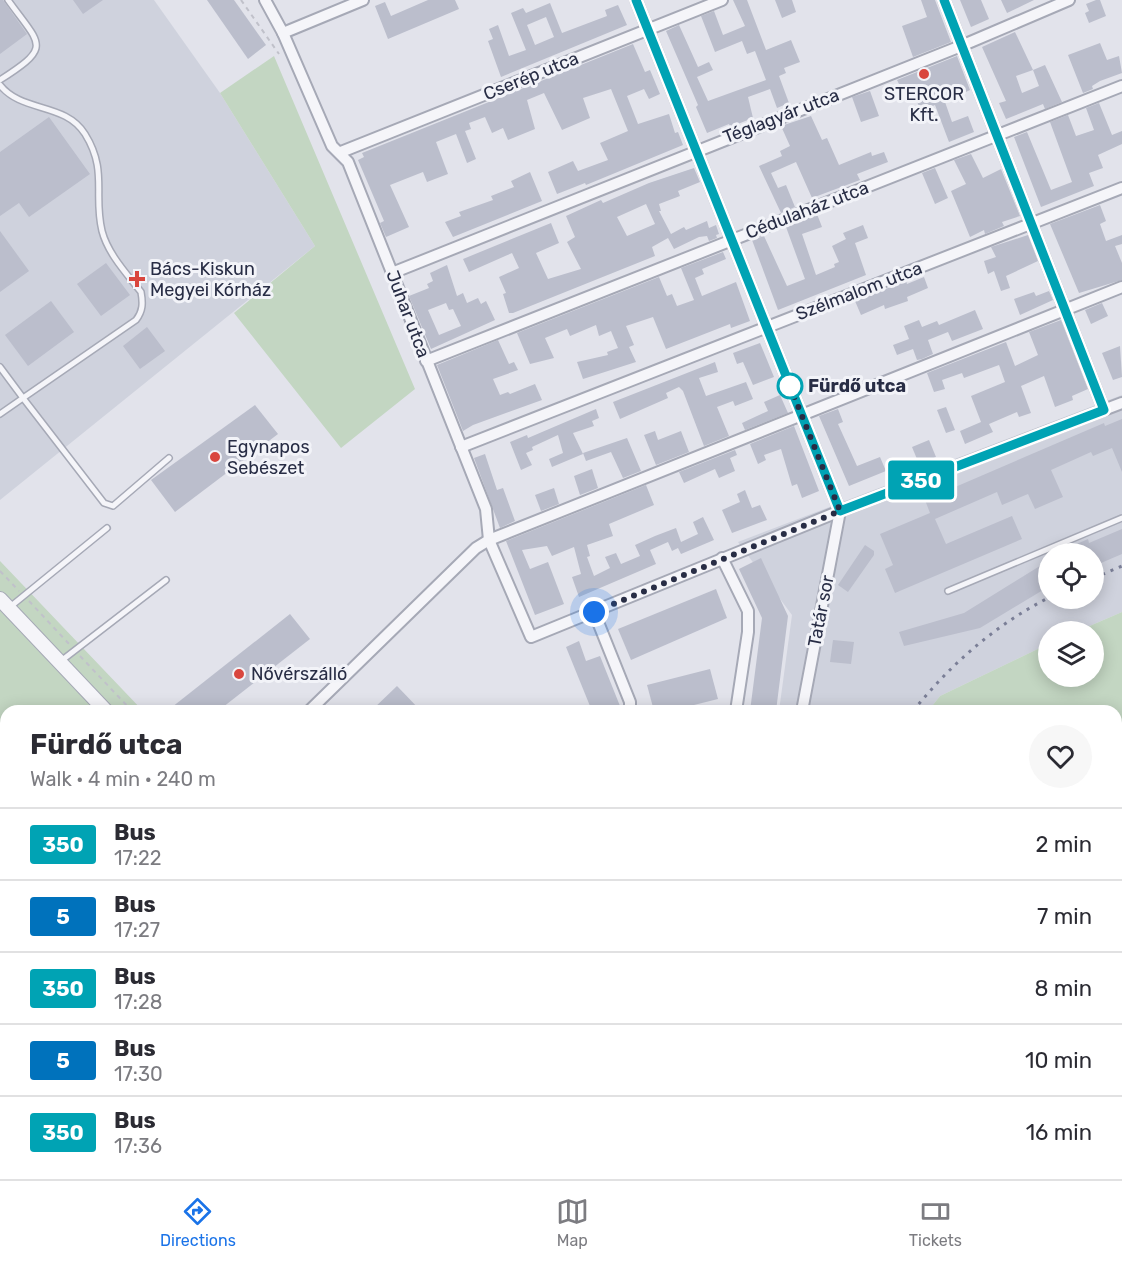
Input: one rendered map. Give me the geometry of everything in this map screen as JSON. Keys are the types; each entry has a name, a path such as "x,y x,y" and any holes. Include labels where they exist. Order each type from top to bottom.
{"street":[{"name":"Juhar utca","path":"265,0 283,33 332,146 348,162 486,509 489,540 531,637 594,612"},
{"path":"283,33 363,0"},
{"path":"636,0 840,511"},
{"name":"Cserép utca","path":"340,152 722,0"},
{"path":"944,0 1104,410"},
{"name":"Téglagyár utca","path":"393,273 696,150 962,46 1069,0"},
{"name":"Cédulaház utca","path":"426,361 731,239 996,138 1122,86"},
{"name":"Szélmalom utca","path":"461,447 1122,188"},
{"path":"315,705 476,548 489,540 1122,287"},
{"path":"630,705 594,612 840,511 1122,403"},
{"name":"Tatár sor","path":"803,705 840,511"},
{"path":"722,558 748,611 748,632 737,705"},
{"path":"4,603 100,705"}],"lane":[{"path":"0,80 29,61 36,51 36,40 8,0"},
{"path":"0,85 17,99 70,118 84,133 99,163 102,232 108,247 141,292 143,301 142,309 136,320 0,414"},
{"path":"0,367 104,503 113,506 169,458"},
{"path":"948,591 1122,518"},
{"path":"4,603 22,595 108,528"},
{"path":"59,662 166,580"}],"path":[{"path":"241,0 283,58 297,68"},
{"path":"0,571 126,705"}],"shaded area":[{"name":"Bács-Kiskun Megyei Kórház","path":"0,0 154,0 220,93 315,246 0,500"},
{"path":"1122,395 1122,612 1101,621 1038,621 1038,649 940,696 933,705 780,705 792,615 738,542"}],"green space":[{"path":"274,56 415,389 341,448 234,313 315,246 220,93"},
{"path":"0,561 137,705 0,705"},
{"path":"1122,612 1122,705 933,705 940,696 1038,649 1038,687 1104,687 1104,621 1101,621"}],"building":[{"path":"0,0 3,0 27,34 0,54"},
{"path":"73,0 103,0 83,14"},
{"path":"207,0 234,0 266,45 248,59"},
{"path":"428,0 455,0 459,9 388,39 375,6 385,2 391,16"},
{"path":"733,0 747,0 766,50 791,40 800,62 784,68 786,73 779,76 789,103 777,108 770,89 748,97 753,118 707,133 696,107 698,105 666,31 679,25 698,67 709,62 713,70 697,77 708,101 766,80 755,51 747,54 742,41 715,52 701,16 714,11 723,35 745,26"},
{"path":"775,0 792,0 796,12 782,18"},
{"path":"921,0 935,0 951,42 913,57 902,26 927,17"},
{"path":"960,0 981,0 989,19 971,27"},
{"path":"1001,0 1034,0 1007,13"},
{"path":"1100,0 1106,16 1089,23 1085,13 1089,11 1086,4"},
{"path":"550,3 562,33 607,16 605,10 618,5 627,25 501,77 488,41 493,39 489,29 498,25 509,56 526,50 511,13 523,8 526,13","holes":["546,17 554,37 535,45 527,25"]},
{"path":"1015,32 1033,70 1045,65 1062,102 1045,109 1043,104 1006,119 999,103 1006,101 982,47","holes":["1033,70 1039,86 1022,93 1016,76"]},
{"path":"1100,43 1107,60 1119,56 1122,73 1100,81 1092,86 1093,89 1083,93 1068,55"},
{"path":"633,44 645,72 650,70 660,94 649,99 644,89 627,96 638,124 669,114 675,133 678,132 683,145 586,185 585,183 557,194 548,172 573,161 578,171 608,160 600,143 628,131 611,89 583,98 590,118 562,130 544,93 527,100 535,129 508,140 503,128 492,133 485,117 469,123 471,129 465,131 476,159 467,163 456,134 436,142 448,174 427,182 423,172 390,185 409,227 386,237 380,223 384,221 358,160 364,157 362,153"},
{"path":"957,56 970,90 945,102 952,122 968,116 974,132 949,142 935,105 921,111 911,87 905,89 897,80"},
{"path":"870,91 879,116 861,122 852,97"},
{"path":"1099,103 1112,135 1122,131 1122,144 1098,155 1103,168 1089,173 1094,186 1041,207 1014,137 1027,132 1051,190 1072,182 1050,122 1068,115 1076,136 1094,130 1086,108"},
{"path":"811,116 822,140 827,138 839,165 871,152 872,156 884,152 888,162 857,174 860,180 812,198 796,162 771,173 778,188 786,185 795,207 781,213 759,166 782,156 780,151 790,146 781,126"},
{"path":"49,117 90,174 29,217 19,203 0,216 0,152"},
{"path":"971,154 983,178 1001,169 1020,216 1002,222 1004,226 985,234 984,230 970,237 951,191 966,184 954,160"},
{"path":"694,168 700,182 678,191 680,196 659,204 661,211 659,211 671,234 684,227 686,230 707,221 709,228 716,225 719,234 716,235 717,238 709,241 707,236 699,237 674,249 668,238 652,247 655,256 513,313 509,313 503,294 506,293 499,277 519,268 512,253 469,272 463,259 551,223 559,243 536,253 548,279 581,269 567,242 575,237 566,216 601,200 603,203 649,183","holes":["646,204 655,224 627,236 617,217"]},
{"path":"935,168 948,198 935,204 922,173"},
{"path":"530,172 542,201 453,237 445,222 461,216 459,212 493,200 491,196 514,187 511,181"},
{"path":"1100,205 1106,221 1100,224 1106,241 1122,235 1122,244 1115,246 1122,263 1122,280 1079,293 1050,224"},
{"path":"817,214 822,227 802,234 816,275 835,267 834,264 839,262 832,246 846,239 843,233 863,225 868,238 855,243 866,275 778,310 752,240 764,236 787,286 805,279 786,227"},
{"path":"0,231 29,271 0,292"},
{"path":"1028,235 1038,261 1006,276 1010,288 1001,291 994,271 988,274 984,261 996,257 991,247"},
{"path":"723,252 726,259 702,269 704,274 695,278 702,296 736,282 750,321 731,328 730,324 666,349 653,317 626,326 634,345 629,347 636,362 583,379 577,362 608,355 607,352 618,348 611,331 599,336 596,325 570,336 567,329 545,338 554,358 530,364 517,333 659,277 667,296 672,294 677,306 694,300 681,268"},
{"path":"106,263 130,295 101,316 77,284"},
{"path":"447,265 457,296 463,293 467,303 478,298 481,304 486,301 495,320 431,349 409,296 429,288 427,284 433,281 430,273","holes":["446,303 449,310 453,309 461,326 439,335 428,310"]},
{"path":"924,277 928,288 907,297 908,301 885,309 884,305 861,315 855,301 906,281 907,284"},
{"path":"1049,291 1053,300 1020,315 1014,299 1034,292 1036,296"},
{"path":"51,301 74,332 28,366 5,335"},
{"path":"1102,303 1108,316 1091,324 1085,310"},
{"path":"975,310 983,329 952,341 948,332 928,340 933,354 922,359 917,360 913,349 897,355 893,345 909,339 904,326 919,320 922,327 937,321 939,325"},
{"path":"1061,320 1088,389 1072,396 1073,400 1055,407 1044,376 1021,386 1031,413 1019,417 1017,412 989,424 993,432 965,444 960,431 981,422 971,396 1005,382 999,365 964,378 962,373 942,380 945,389 934,392 927,373 1006,342 1015,366 1038,355 1029,332"},
{"path":"147,327 165,351 140,369 123,346"},
{"path":"498,340 509,364 514,362 518,370 493,379 500,395 508,392 510,394 535,384 542,400 473,425 463,431 437,365"},
{"path":"760,343 774,377 753,385 743,362 737,364 733,353"},
{"path":"1120,346 1122,377 1113,380 1102,353"},
{"path":"715,362 718,372 699,378 706,396 746,382 753,399 735,406 733,401 717,407 729,436 704,446 683,391 679,387 666,393 668,398 620,419 613,402"},
{"path":"780,395 788,413 745,430 742,423 768,411 764,402"},
{"name":"Egynapos Sebészet","path":"255,405 278,434 175,512 151,480"},
{"path":"946,407 955,430 946,433 937,410"},
{"path":"596,409 599,418 592,421 594,426 573,433 583,454 552,467 549,459 563,453 558,435 532,447 533,450 526,453 532,465 521,470 510,442 527,435 528,438"},
{"path":"838,409 843,422 838,424 857,466 880,457 886,471 849,486 819,416"},
{"path":"1122,419 1122,472 1112,448 1093,456 1091,452 1051,470 1063,497 1035,509 1028,494 1002,505 997,492 935,519 946,544 1012,516 1022,539 895,593 885,569 893,565 880,534 930,513 925,500 1104,423 1105,426"},
{"path":"794,426 819,491 802,498 797,484 792,486 781,449 764,455 766,460 758,464 750,444"},
{"path":"655,431 658,440 681,431 689,452 656,465 644,435"},
{"path":"627,438 641,471 623,478 611,452 586,461 583,453"},
{"path":"929,440 936,457 919,464 912,447"},
{"path":"735,450 737,455 730,458 735,471 719,478 715,469 684,483 679,472"},
{"path":"485,454 497,490 503,488 515,521 500,528 474,458"},
{"path":"592,469 598,488 580,495 574,476"},
{"path":"646,485 654,505 609,524 613,536 587,545 590,556 587,557 594,576 610,568 605,557 616,553 621,564 640,556 635,545 655,536 676,528 681,542 698,534 693,522 703,517 714,540 681,554 678,548 672,551 668,542 650,550 656,564 579,597 572,577 581,574 574,547 552,556 547,546 522,550 530,569 548,562 564,604 535,615 506,541"},
{"path":"554,488 559,504 541,511 535,495"},
{"path":"745,490 752,508 760,505 767,520 732,533 722,510 740,502 737,494"},
{"path":"1122,529 1122,554 1104,562 1104,543 1089,543"},
{"path":"865,545 874,551 874,555 848,592 838,585"},
{"path":"761,558 788,616 777,705 751,705 762,618 739,569"},
{"path":"1038,567 1038,593 980,628 904,646 899,632 964,613"},
{"path":"716,589 727,618 631,660 618,629"},
{"name":"Nővérszálló","path":"290,614 310,639 226,705 175,705"},
{"path":"833,640 854,642 851,664 830,662"},
{"path":"579,641 586,661 600,656 620,705 590,705 566,647"},
{"path":"710,669 718,699 694,705 652,705 647,685"},
{"path":"397,686 415,705 377,705"}],"railway":[{"path":"1104,574 1122,566"},
{"path":"918,705 974,647 1009,621 1038,604"}],"bus line":[{"name":"350","path":"636,0 840,511 1104,410 944,0"}],"place":[{"name":"STERCOR Kft.","path":"924,74"},
{"name":"Bács-Kiskun Megyei Kórház","path":"137,279"},
{"name":"Fürdő utca","path":"790,386"},
{"name":"Egynapos Sebészet","path":"215,457"},
{"name":"Nővérszálló","path":"239,674"}],"route":[{"path":"594,612 840,511 790,386"}]}
